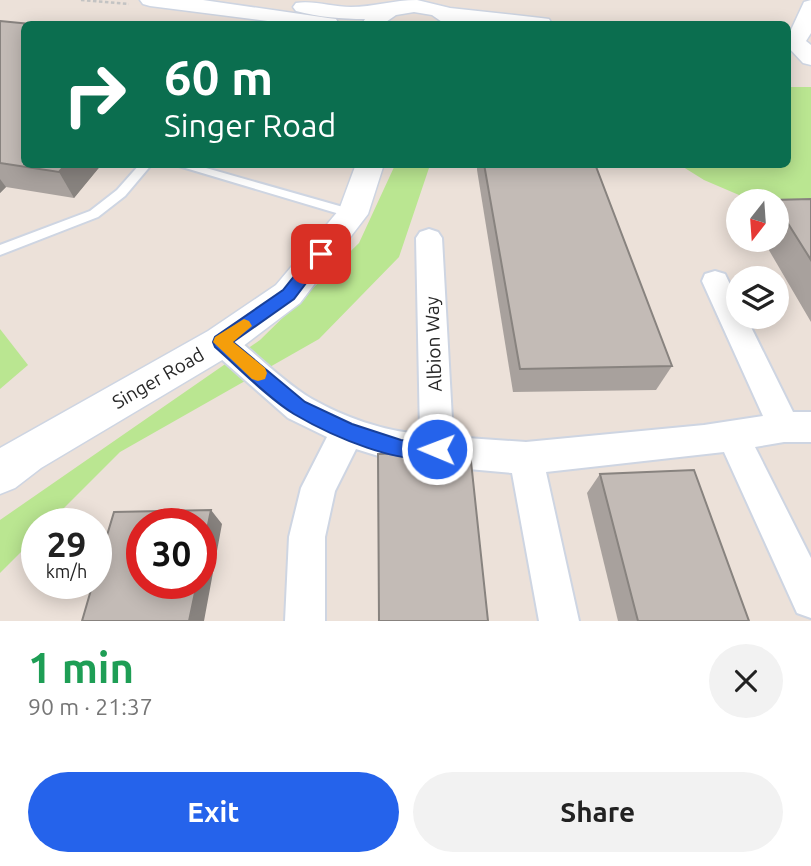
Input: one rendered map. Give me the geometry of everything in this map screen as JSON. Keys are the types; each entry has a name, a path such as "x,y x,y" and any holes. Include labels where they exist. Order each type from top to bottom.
{"street":[{"path":"150,0 309,21"},
{"path":"262,0 378,18 411,5 432,7 452,19 488,21"},
{"path":"810,3 795,42 811,60"},
{"path":"791,58 811,60"},
{"name":"Singer Road","path":"0,474 26,454 221,342 288,294 353,214 369,168"},
{"name":"Albion Way","path":"429,238 437,449"},
{"path":"221,342 299,408 348,431 401,449 437,449 526,458 798,427 715,281"},
{"path":"304,621 307,537 318,488 348,431"},
{"path":"733,436 811,599"},
{"path":"526,458 559,621"}],"lane":[{"path":"0,250 94,214 121,193 143,168"},
{"path":"191,168 353,214"}],"green space":[{"path":"791,87 811,87 811,211 789,205 789,189 726,189 685,168 791,168"},
{"path":"394,168 429,168 399,257 319,339 120,452 64,508 21,508 21,552 0,573 0,520 260,340 359,243"},
{"path":"0,329 28,365 0,389"}],"building":[{"path":"0,21 21,23 21,166 0,163"},
{"path":"33,168 62,168 59,172"},
{"path":"485,168 597,168 672,366 520,369"},
{"path":"811,199 811,260 789,225 789,200"},
{"path":"470,452 488,621 379,621 378,454"},
{"path":"694,470 749,621 638,621 600,474"},
{"path":"114,512 126,512 126,599 194,599 189,621 82,621 88,599 112,599"}],"slow traffic":[{"path":"244,326 221,342 258,373"}],"route":[{"path":"321,254 288,294 221,342 299,408 348,431 401,449 437,449"}]}
